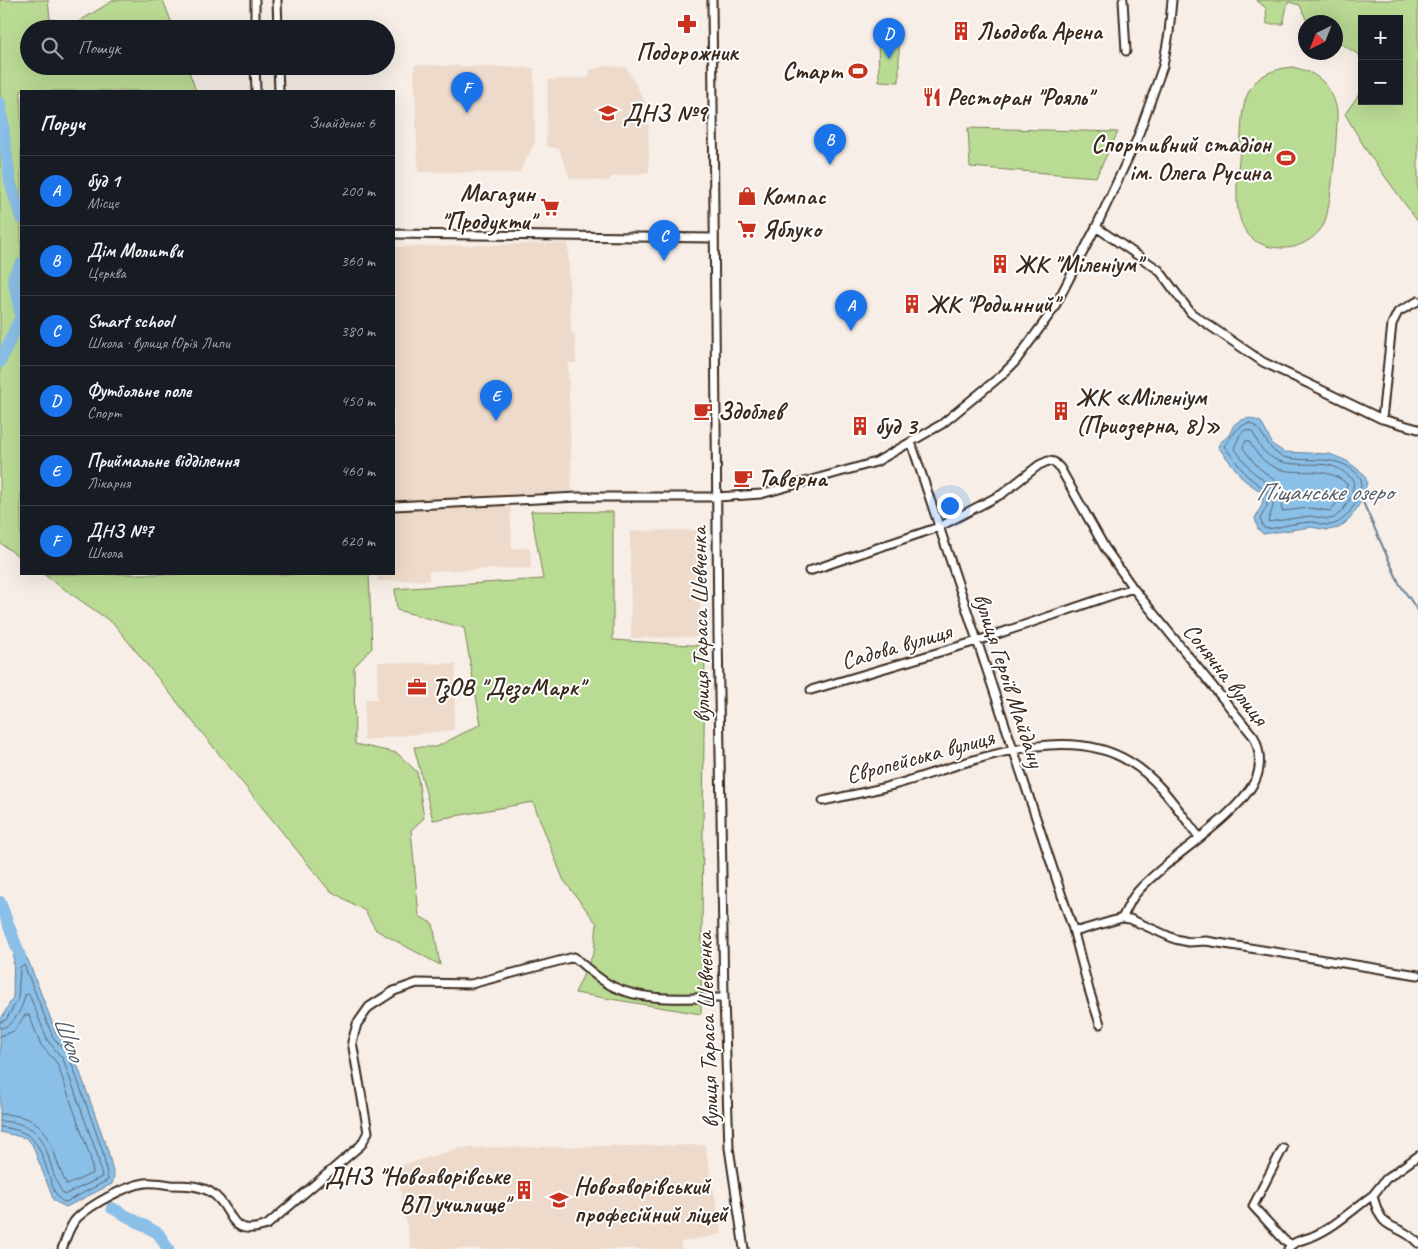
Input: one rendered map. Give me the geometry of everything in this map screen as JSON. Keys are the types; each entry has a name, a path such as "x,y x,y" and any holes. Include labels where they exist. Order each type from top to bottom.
{"street":[{"path":"254,0 255,20"},
{"path":"277,0 278,20"},
{"name":"вулиця Тараса Шевченка","path":"712,0 724,998 729,1148 744,1249"},
{"path":"1123,0 1126,51"},
{"path":"395,506 578,497 717,497 761,494 876,462 911,442 970,403 1015,362 1053,310 1096,227 1137,139 1163,66 1172,0"},
{"path":"255,75 256,90"},
{"path":"278,75 279,90"},
{"path":"1096,227 1159,270 1192,313 1264,362 1382,419 1418,429"},
{"path":"395,234 714,238"},
{"path":"1382,419 1392,324 1398,312 1418,301"},
{"name":"вулиця Героїв Майдану","path":"911,442 1073,929 1100,1024"},
{"name":"Сонячна вулиця","path":"939,528 1002,494 1039,466 1048,461 1054,462 1060,468 1105,548 1134,588 1254,737 1259,748 1260,760 1256,780 1235,808 1199,836 1137,892 1122,918"},
{"path":"809,571 939,528"},
{"name":"Садова вулиця","path":"811,690 977,641 1134,588"},
{"name":"Європейська вулиця","path":"823,801 902,783 992,754 1058,743 1097,746 1131,762 1156,784 1199,836"},
{"path":"1073,929 1078,931 1116,918 1122,918 1189,942 1206,941 1418,975"},
{"path":"62,1249 72,1226 86,1211 127,1187 146,1183 194,1186 209,1191 223,1203 233,1222 241,1228 254,1229 267,1225 360,1146 368,1132 352,1042 357,1024 369,1007 394,991 417,983 471,984 574,957 604,981 628,993 658,997 724,998"},
{"path":"1283,1148 1253,1206 1290,1246 1314,1236 1333,1225 1373,1195 1386,1179 1418,1156"},
{"path":"1373,1195 1377,1214 1390,1226 1412,1236 1418,1243"}],"shaded area":[{"path":"414,65 534,68 535,142 519,173 418,172"},
{"path":"604,66 626,67 648,107 649,172 612,177 608,181 570,178 559,149 546,146 548,80 589,78 590,70"},
{"path":"568,243 571,333 575,334 576,363 568,363 572,492 510,495 512,549 530,548 531,568 429,571 429,580 377,581 377,575 395,575 395,247"},
{"path":"700,530 700,637 631,638 630,531"},
{"path":"378,662 456,664 454,730 364,740 365,699 377,699"},
{"name":"Новояворівський професійний ліцей","path":"705,1145 722,1234 681,1242 681,1249 411,1249 396,1167 460,1148"}],"green space":[{"path":"0,0 48,0 50,19 54,20 20,20 20,75 190,75 196,90 20,90 20,557 0,543"},
{"path":"114,0 163,0 171,20 81,20"},
{"path":"1256,0 1418,0 1418,222 1368,153 1345,114 1358,96 1358,105 1403,105 1403,15 1358,15 1358,54 1343,45 1343,15 1304,15 1300,5 1288,2 1283,24 1267,24 1266,8"},
{"path":"899,37 899,82 879,81 878,38"},
{"name":"Спортивний стадіон ім. Олега Русина","path":"1292,67 1314,75 1328,87 1337,111 1336,135 1329,205 1323,226 1305,243 1281,248 1263,245 1251,237 1243,226 1238,212 1237,180 1244,103 1250,89 1268,73"},
{"path":"968,128 1118,132 1096,177 970,167"},
{"path":"531,511 613,512 613,640 705,646 701,1014 575,993 594,952 597,924 563,879 533,802 433,820 414,747 436,747 481,724 464,628 397,610 395,589 543,579"},
{"path":"44,575 369,575 372,648 354,667 355,744 397,753 417,772 424,818 411,830 419,916 433,924 440,965 376,930 365,911 329,890 114,624"}],"water":[{"name":"Піщанське озеро","path":"1250,418 1261,422 1273,445 1284,452 1330,454 1347,461 1364,474 1367,482 1362,500 1350,519 1339,528 1328,530 1311,527 1263,534 1258,529 1255,518 1262,505 1263,493 1244,480 1218,447 1235,423"},
{"path":"14,939 28,960 57,1035 73,1053 108,1151 114,1176 112,1184 66,1207 54,1201 32,1144 26,1138 0,1132 0,1021 13,997"}],"waterway":[{"name":"Шкло","path":"0,103 10,181 20,215"},
{"name":"Шкло","path":"20,266 13,278 20,311"},
{"name":"Шкло","path":"0,362 20,318"},
{"path":"1362,500 1399,583 1418,611"},
{"name":"Шкло","path":"0,902 20,956"},
{"name":"Шкло","path":"112,1208 158,1233 168,1249"}],"place":[{"name":"Подорожник","path":"687,24"},
{"name":"Льодова Арена","path":"961,31"},
{"name":"Футбольне поле","path":"889,59"},
{"name":"Старт","path":"858,71"},
{"name":"Ресторан \"Рояль\"","path":"932,97"},
{"name":"ДНЗ №7","path":"467,113"},
{"name":"ДНЗ №9","path":"608,113"},
{"name":"Спортивний стадіон ім. Олега Русина","path":"1286,158"},
{"name":"Дім Молитви","path":"830,165"},
{"name":"Компас","path":"747,196"},
{"name":"Магазин \"Продукти\"","path":"550,207"},
{"name":"Яблуко","path":"747,229"},
{"name":"Smart school","path":"664,261"},
{"name":"ЖК \"Міленіум\"","path":"1000,264"},
{"name":"ЖК \"Родинний\"","path":"912,304"},
{"name":"буд 1","path":"851,331"},
{"name":"Здоблев","path":"703,411"},
{"name":"ЖК «Міленіум (Приозерна, 8)»","path":"1061,411"},
{"name":"Приймальне відділення","path":"496,421"},
{"name":"буд 3","path":"860,426"},
{"name":"Таверна","path":"743,478"},
{"name":"ТзОВ \"ДезоМарк\"","path":"417,687"},
{"name":"ДНЗ \"Новояворівське ВП училище\"","path":"524,1190"},
{"name":"Новояворівський професійний ліцей","path":"559,1200"}]}
